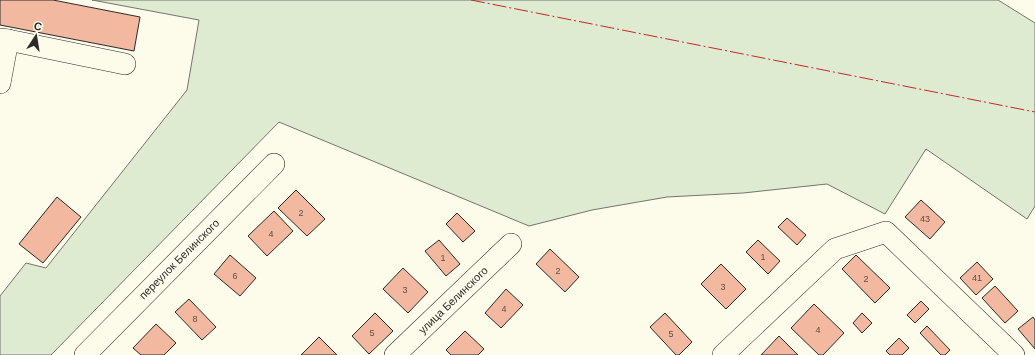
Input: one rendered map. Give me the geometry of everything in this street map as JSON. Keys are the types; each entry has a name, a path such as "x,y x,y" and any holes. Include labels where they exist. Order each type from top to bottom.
{"street":[{"path":"0,83 4,39 125,64"},
{"name":"переулок Белинского","path":"85,355 274,164"},
{"path":"723,355 835,249 886,232 1014,355"},
{"name":"улица Белинского","path":"395,355 511,244"}],"green space":[{"path":"92,0 998,0 1035,23 1035,206 1027,219 926,149 885,214 827,184 743,193 667,197 592,210 529,226 279,122 51,355 0,355 0,296 26,263 46,268 187,90 199,20"}],"building":[{"path":"0,0 53,0 140,17 134,51 0,25"},
{"path":"296,190 325,219 307,236 278,208"},
{"path":"57,197 81,217 43,263 19,244"},
{"path":"921,200 945,222 930,239 905,217"},
{"path":"274,211 293,231 267,256 248,236"},
{"path":"457,213 475,231 463,242 446,224"},
{"path":"787,218 806,235 797,245 778,227"},
{"path":"439,240 460,264 446,276 425,251"},
{"path":"758,240 780,261 768,274 746,252"},
{"path":"550,249 579,277 565,292 536,264"},
{"path":"230,255 256,278 240,296 214,274"},
{"path":"856,255 890,288 875,303 842,269"},
{"path":"977,262 993,279 976,295 960,278"},
{"path":"721,264 746,289 726,309 701,284"},
{"path":"403,268 428,292 408,313 383,289"},
{"path":"995,286 1018,311 1005,323 982,298"},
{"path":"506,289 523,305 501,328 485,313"},
{"path":"189,299 216,327 202,340 175,312"},
{"path":"921,301 929,309 915,323 907,315"},
{"path":"814,304 844,333 823,355 819,355 791,328"},
{"path":"375,313 393,331 369,354 352,336"},
{"path":"665,313 692,342 679,355 676,355 650,327"},
{"path":"862,313 872,323 862,333 853,323"},
{"path":"1033,317 1035,320 1035,349 1018,329"},
{"path":"156,324 176,343 164,355 141,355 133,348"},
{"path":"927,326 950,350 945,355 941,355 920,333"},
{"path":"465,331 484,349 478,355 451,355 446,350"},
{"path":"779,336 798,355 761,355"},
{"path":"319,337 337,355 301,355"},
{"path":"899,338 909,348 902,355 890,355 886,351"}],"power":[{"path":"471,0 1035,112"}]}
